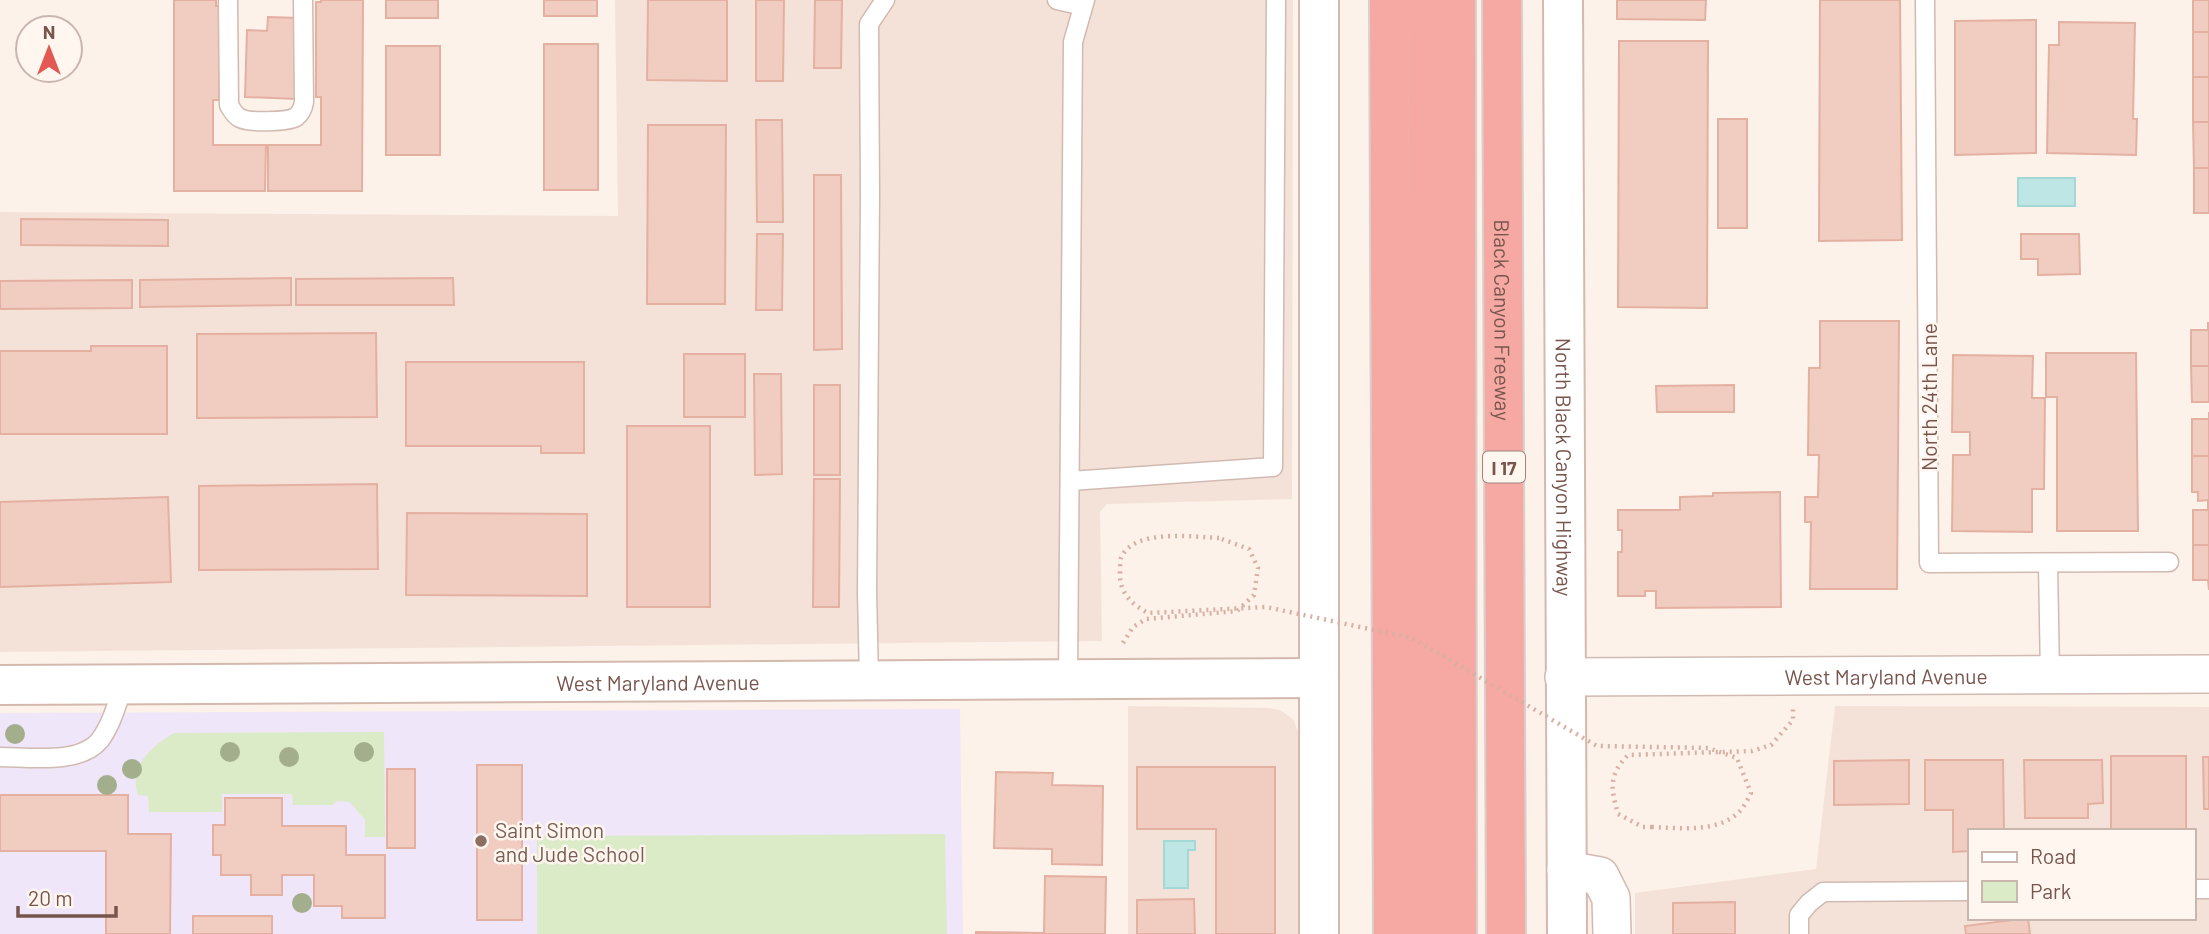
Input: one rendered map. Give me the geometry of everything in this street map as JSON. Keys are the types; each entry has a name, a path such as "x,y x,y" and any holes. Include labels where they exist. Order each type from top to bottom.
{"highway":[{"path":"1389,0 1393,934"},
{"path":"1427,0 1429,934"},
{"path":"1456,0 1457,934"},
{"name":"Black Canyon Freeway","path":"1502,0 1506,934"}],"main road":[{"path":"1319,0 1319,934"},
{"name":"North Black Canyon Highway","path":"1563,0 1567,934"},
{"name":"West Maryland Avenue","path":"0,685 1318,678"}],"street":[{"name":"West Maryland Avenue","path":"1564,677 2209,674"},
{"path":"1566,870 1600,876 1611,898 1612,934"}],"lane":[{"path":"228,0 229,105 242,120 285,121 296,117 302,111 304,102 303,0"},
{"path":"869,679 869,24 886,0"},
{"path":"1057,0 1084,3 1073,42 1068,678"},
{"path":"1070,481 1273,467 1276,0"},
{"name":"North 24th Lane","path":"1925,0 1929,563 2048,564"},
{"path":"2050,675 2048,564 2169,562"},
{"path":"0,757 73,757 85,752 99,741 110,723 124,684"},
{"path":"1799,934 1799,915 1823,892 1968,891"}],"path":[{"path":"1120,678 1122,644 1133,627 1146,619 1237,611 1254,595 1258,568 1248,549 1219,538 1152,537 1133,545 1121,558 1120,580 1131,603 1148,613 1266,607 1412,638 1597,746 1708,748 1737,758 1751,793 1740,812 1722,824 1692,828 1643,827 1618,814 1611,787 1616,767 1628,755 1752,751 1771,745 1793,720 1794,676"}],"shaded area":[{"path":"615,0 1293,0 1292,499 1107,504 1100,512 1102,641 0,652 0,212 618,216"},
{"path":"1128,706 1269,708 1280,710 1293,719 1303,744 1305,934 1128,934"},
{"path":"1835,706 2209,707 2209,934 1635,934 1635,893 1816,869"},
{"name":"Saint Simon and Jude School","path":"960,709 963,934 0,934 0,713"}],"green space":[{"path":"384,732 385,837 365,837 365,820 350,802 293,805 292,794 222,794 222,812 149,812 148,796 138,795 136,775 139,766 150,751 174,733"},
{"path":"945,834 947,934 537,934 537,836"}],"water":[{"path":"2018,178 2075,178 2075,206 2018,206"},
{"path":"1164,841 1195,841 1195,850 1188,850 1188,888 1164,888"}],"building":[{"path":"174,0 216,0 216,6 219,6 219,100 213,100 213,145 266,145 265,191 174,191"},
{"path":"363,0 362,191 268,191 268,145 321,145 321,97 316,97 316,2"},
{"path":"386,0 438,0 438,18 386,18"},
{"path":"544,0 597,0 597,16 544,16"},
{"path":"648,0 727,0 727,81 647,80"},
{"path":"756,0 784,0 783,81 756,81"},
{"path":"815,0 842,0 841,68 814,68"},
{"path":"1617,0 1706,0 1705,20 1617,19"},
{"path":"1820,0 1900,0 1902,240 1819,241"},
{"path":"2193,0 2209,0 2209,32 2193,32"},
{"path":"268,17 300,18 297,99 245,97 247,30 267,31"},
{"path":"2036,20 2036,153 1955,155 1955,21"},
{"path":"2059,22 2135,23 2133,119 2137,119 2136,155 2047,153 2049,45 2059,45"},
{"path":"2193,32 2209,32 2209,77 2193,77"},
{"path":"1619,41 1708,41 1707,308 1618,307"},
{"path":"544,44 598,44 598,190 544,190"},
{"path":"386,46 440,46 440,155 386,155"},
{"path":"2193,77 2209,77 2209,122 2193,122"},
{"path":"1718,119 1747,119 1747,228 1718,228"},
{"path":"756,120 782,120 783,222 757,222"},
{"path":"2193,122 2209,122 2209,168 2194,168"},
{"path":"648,125 726,125 725,304 647,304"},
{"path":"2194,168 2209,168 2209,213 2194,213"},
{"path":"814,175 841,175 842,349 814,350"},
{"path":"21,219 168,220 168,246 21,245"},
{"path":"757,234 783,234 782,310 756,310"},
{"path":"2021,234 2079,234 2080,274 2038,275 2038,259 2021,259"},
{"path":"291,278 291,305 140,307 140,280"},
{"path":"453,278 454,305 296,305 296,279"},
{"path":"132,280 132,308 0,309 0,281"},
{"path":"1820,321 1899,321 1897,589 1810,589 1811,522 1805,522 1805,497 1818,497 1819,455 1808,455 1809,368 1820,368"},
{"path":"2208,323 2209,366 2191,366 2191,330 2208,330"},
{"path":"376,333 377,417 197,418 197,334"},
{"path":"91,346 167,346 167,434 0,434 0,351 91,351"},
{"path":"2046,353 2136,353 2138,531 2057,531 2057,397 2046,397"},
{"path":"684,354 745,354 745,417 684,417"},
{"path":"1953,355 2033,356 2032,398 2045,398 2044,489 2032,489 2032,532 1952,531 1953,455 1970,455 1970,432 1952,432"},
{"path":"406,362 584,362 584,453 541,453 541,446 406,446"},
{"path":"2191,366 2209,366 2209,402 2192,402"},
{"path":"754,374 781,374 782,474 755,475"},
{"path":"814,385 840,385 840,475 814,475"},
{"path":"1734,385 1734,412 1657,412 1656,386"},
{"path":"2192,419 2209,419 2209,456 2192,456"},
{"path":"627,426 710,426 710,607 627,607"},
{"path":"2192,456 2209,456 2209,500 2198,501 2198,492 2192,492"},
{"path":"814,479 840,479 839,607 813,607"},
{"path":"377,484 378,569 199,570 199,486"},
{"path":"1780,492 1781,607 1656,608 1656,591 1645,591 1645,596 1618,596 1618,552 1622,552 1622,530 1618,530 1618,510 1680,510 1680,497 1713,496 1713,493"},
{"path":"168,497 171,582 0,587 0,502"},
{"path":"2208,500 2209,545 2193,545 2193,510 2208,510"},
{"path":"407,513 587,514 587,596 406,595"},
{"path":"2193,545 2209,545 2209,590 2208,580 2193,580"},
{"path":"2111,756 2186,756 2186,829 2111,829"},
{"path":"2203,757 2209,757 2209,809 2204,809"},
{"path":"1909,760 1909,804 1834,805 1834,761"},
{"path":"1925,760 2003,760 2004,829 1968,829 1968,851 1953,852 1953,810 1925,810"},
{"path":"2024,760 2102,760 2103,803 2088,804 2088,818 2025,818"},
{"path":"477,765 522,765 522,920 477,920"},
{"path":"1137,767 1275,767 1275,934 1216,934 1216,829 1137,829"},
{"path":"387,769 415,769 415,848 387,848"},
{"path":"996,772 1053,773 1052,785 1103,786 1102,865 1052,864 1052,849 994,848"},
{"path":"0,795 128,795 128,834 171,834 170,934 106,934 106,851 0,851"},
{"path":"225,798 282,798 282,826 346,826 346,855 385,855 385,918 342,918 342,906 314,906 314,875 282,875 282,895 251,895 251,875 221,875 221,855 213,855 213,825 225,825"},
{"path":"1045,876 1106,877 1105,934 976,934 1044,933"},
{"path":"1194,899 1195,934 1137,934 1137,900"},
{"path":"1735,902 1735,934 1673,934 1673,903"},
{"path":"193,916 272,916 272,934 193,934"},
{"path":"2028,920 2030,934 1966,934 1965,926"}],"place":[{"name":"Saint Simon and Jude School","path":"481,841"}]}
